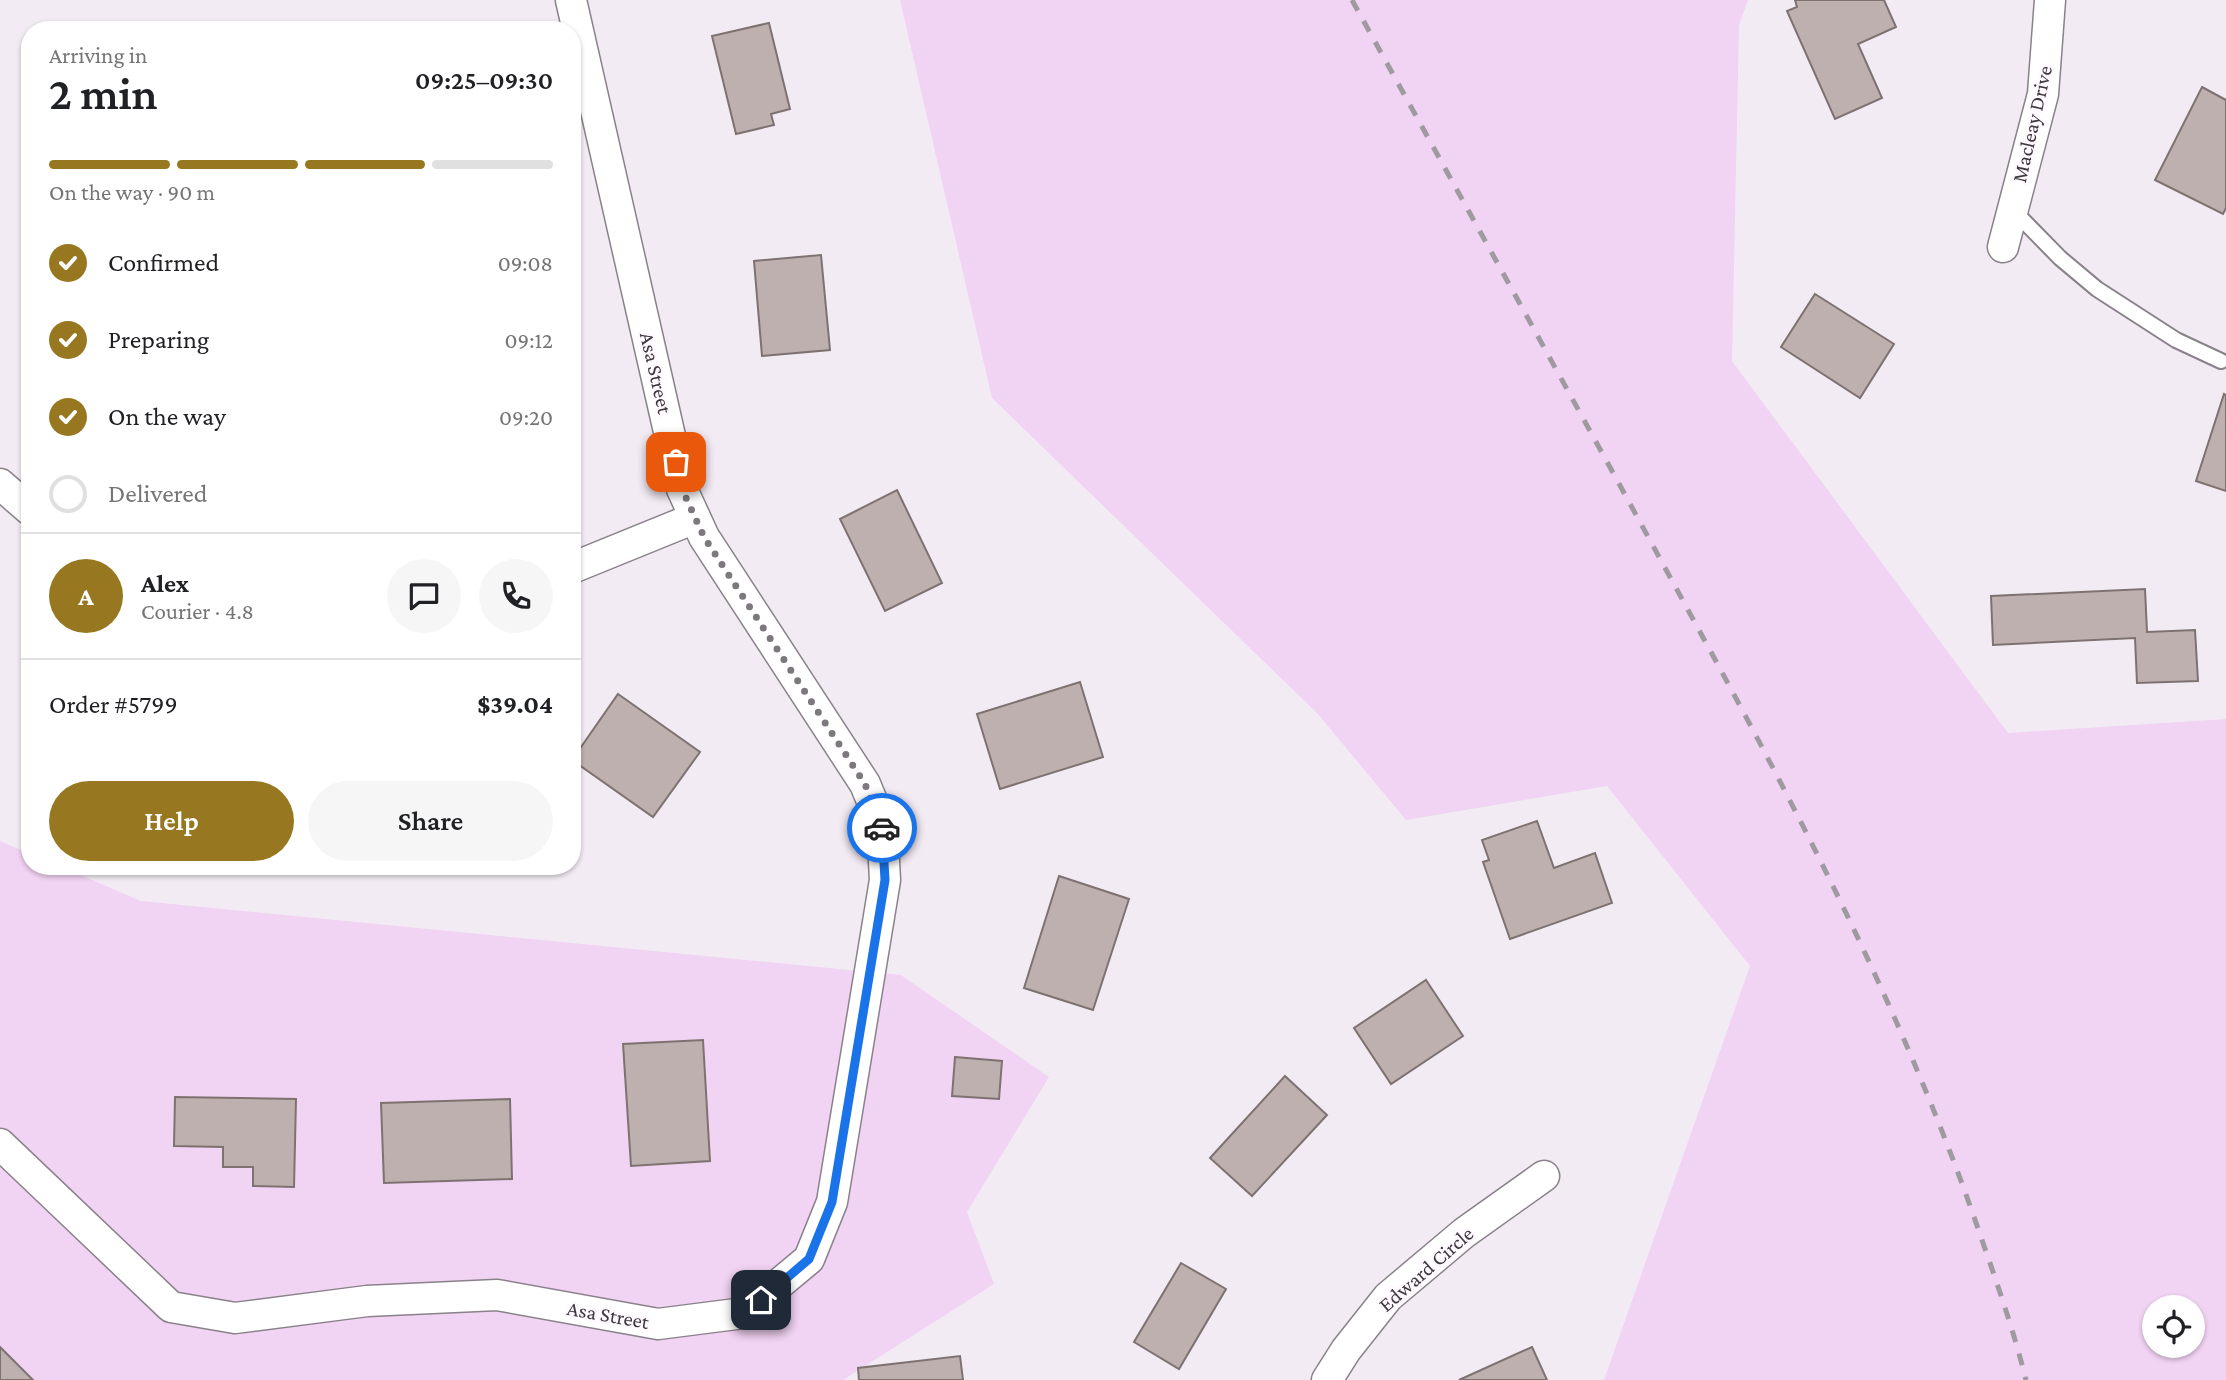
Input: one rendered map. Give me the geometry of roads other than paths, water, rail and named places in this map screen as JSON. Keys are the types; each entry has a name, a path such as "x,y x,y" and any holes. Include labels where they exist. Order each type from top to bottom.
{"street":[{"name":"Asa Street","path":"571,0 576,21"},
{"name":"Macleay Drive","path":"2003,247 2043,94 2050,0"},
{"name":"Asa Street","path":"0,1144 171,1307 235,1318 367,1301 497,1295 658,1324 744,1314 809,1259 832,1202 885,880 882,825 865,784 704,537 682,489 581,44"},
{"path":"0,484 21,502"},
{"path":"581,564 695,518"},
{"name":"Edward Circle","path":"1327,1380 1346,1350 1388,1297 1464,1233 1544,1176"}],"lane":[{"path":"2013,210 2060,258 2097,289 2176,340 2221,362"}],"railway":[{"path":"1352,0 1730,687 1849,919 1886,998 1952,1158 2000,1292 2026,1380"}]}
